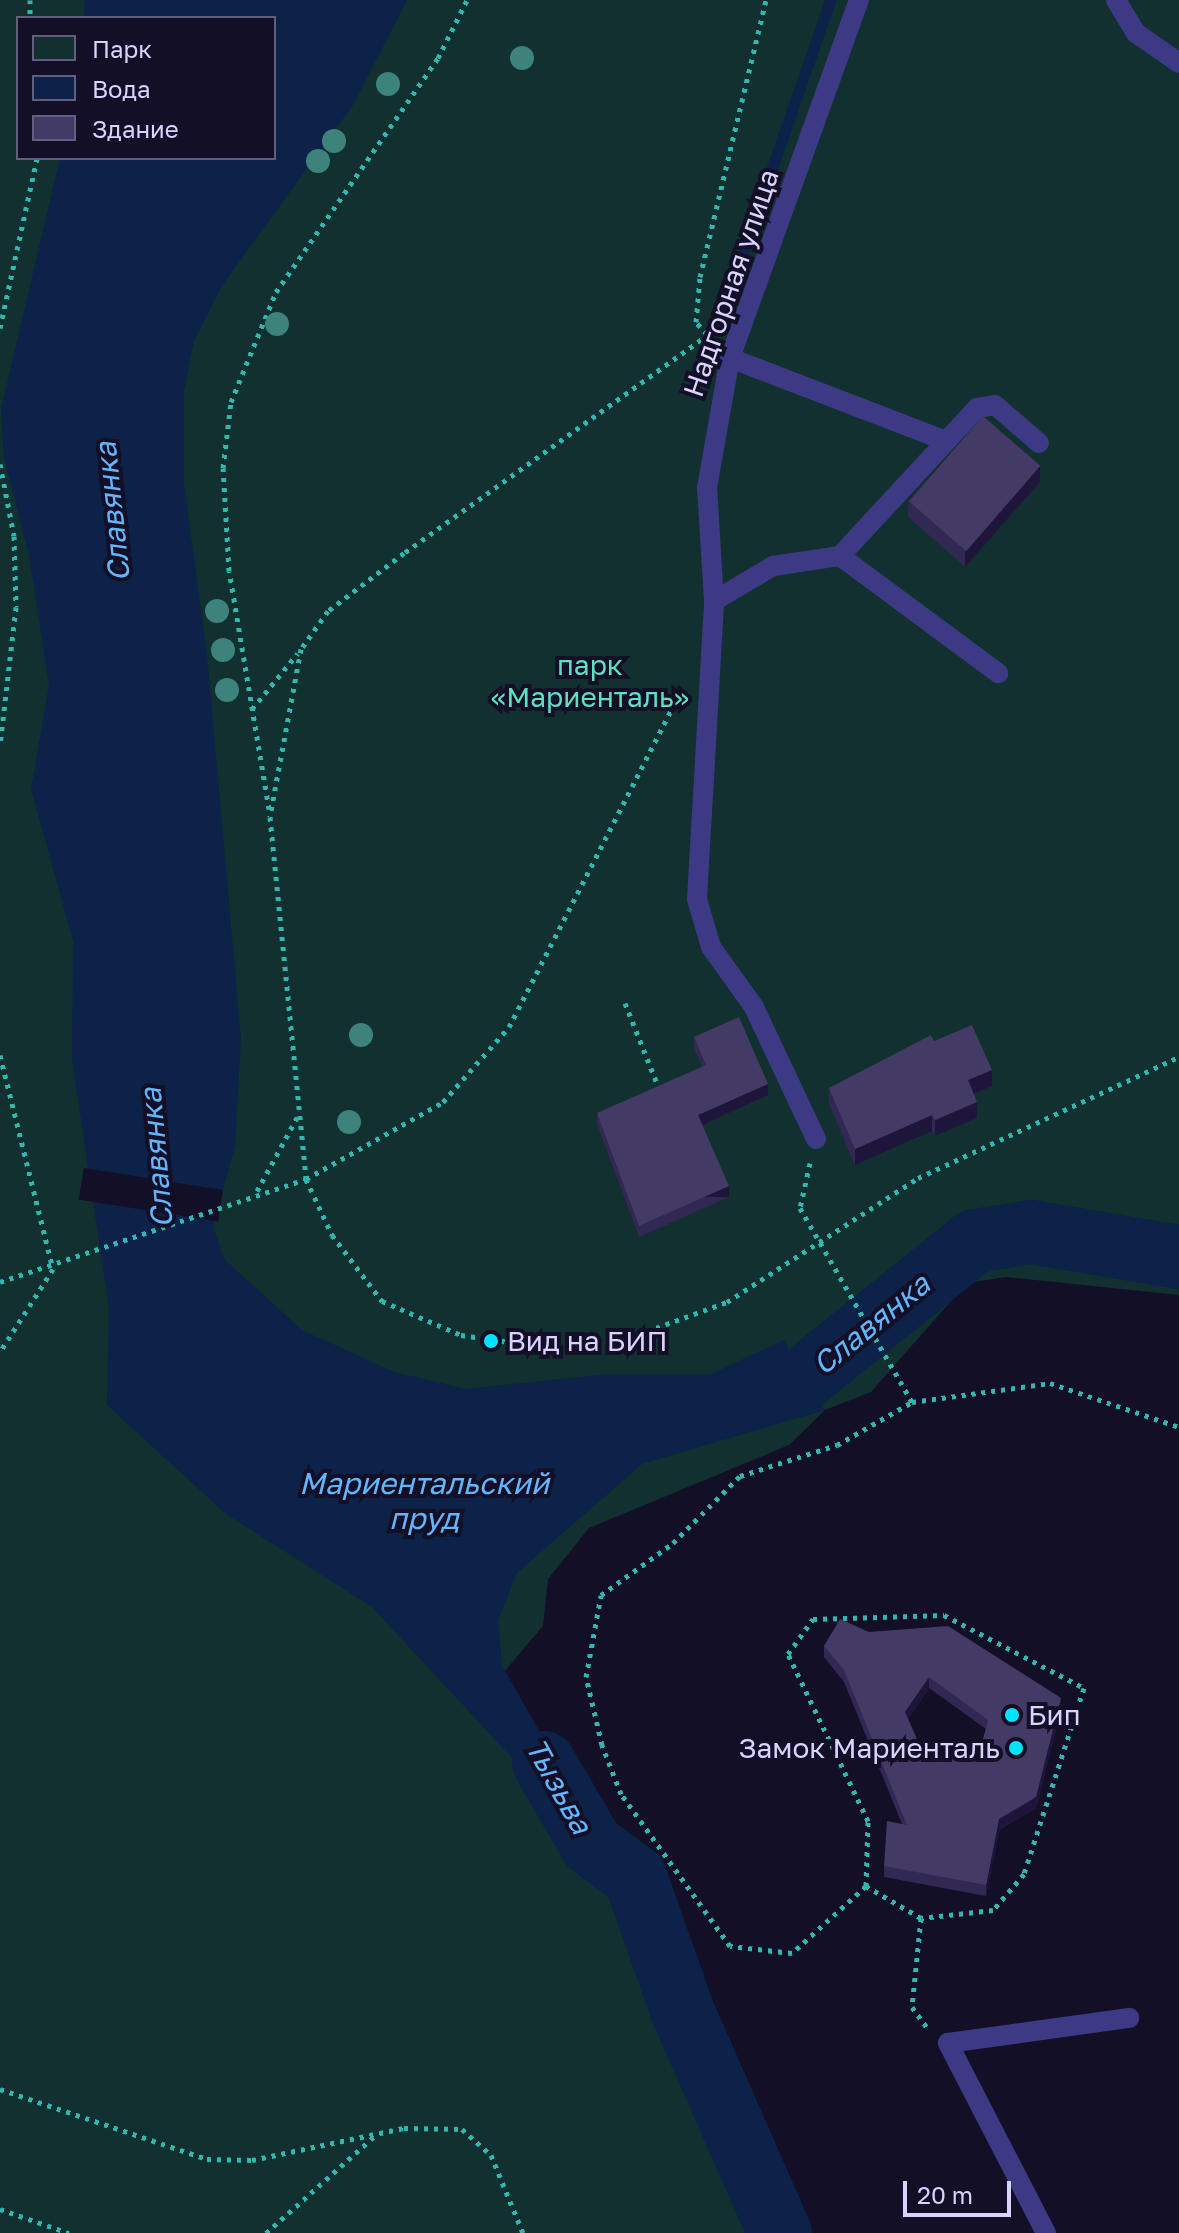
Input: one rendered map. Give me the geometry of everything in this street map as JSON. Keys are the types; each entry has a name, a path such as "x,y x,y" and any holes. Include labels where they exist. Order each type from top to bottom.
{"lane":[{"name":"Надгорная улица","path":"816,1139 754,1007 702,929 696,867 714,601 708,476 730,358 859,0"},
{"path":"1116,0 1136,33 1179,63"},
{"path":"730,358 946,441"},
{"path":"714,601 773,566 840,556 977,408 995,405 1039,443"},
{"path":"840,556 998,673"},
{"path":"1046,2233 948,2043 1129,2018"}],"path":[{"path":"467,0 438,58 276,292 238,378 225,430 224,511 270,817 306,1179 332,1235 382,1301 461,1335 536,1346 628,1338 727,1302 918,1178 1179,1057"},
{"path":"707,334 696,322 700,277 766,0"},
{"path":"0,328 37,160"},
{"path":"252,709 353,591 707,334 738,333"},
{"path":"0,464 14,536 16,607 0,746"},
{"path":"270,817 301,649"},
{"path":"0,1282 53,1269 257,1191 306,1179 443,1102 492,1049 686,682"},
{"path":"625,1003 661,1096"},
{"path":"0,1055 53,1269 1,1351"},
{"path":"257,1191 300,1111"},
{"path":"816,1139 800,1208 818,1245 912,1402"},
{"path":"866,1886 921,1918 993,1910 1024,1874 1084,1688 944,1615 813,1619 788,1654 868,1821 866,1886 792,1953 730,1946 621,1794 602,1745 587,1647 601,1595 673,1543 740,1476 837,1445 912,1402 1050,1383 1179,1427"},
{"path":"912,2007 921,1918"},
{"path":"0,2089 207,2159 252,2160 380,2131 446,2126 475,2137 505,2182 523,2233"},
{"path":"266,2233 380,2131"},
{"path":"0,2209 69,2233"}],"green space":[{"name":"парк «Мариенталь»","path":"0,0 1179,0 1179,1295 1006,1277 967,1283 871,1392 825,1410 789,1445 589,1528 548,1579 543,1626 499,1678 592,1845 635,1877 682,2010 780,2233 0,2233"}],"water":[{"name":"Мариентальский пруд","path":"85,0 407,0 353,105 223,284 194,341 184,390 184,484 207,654 241,1038 235,1146 213,1227 225,1260 302,1330 394,1372 467,1389 606,1374 711,1374 784,1340 825,1410 642,1464 516,1574 498,1621 502,1665 598,1835 575,1842 512,1758 372,1607 226,1514 107,1405 109,1309 72,1059 73,941 31,789 49,685 29,555 4,458 1,409 60,160 276,160 276,16 84,16"}],"pier":[{"path":"84,1168 223,1190 218,1222 79,1200"}],"building":[{"path":"983,416 1040,466 966,551 909,501"},
{"path":"739,1017 768,1084 698,1115 729,1186 639,1226 597,1113 706,1065 694,1037"},
{"path":"972,1025 992,1070 968,1080 977,1102 935,1120 932,1115 855,1149 829,1088 931,1035 934,1041"},
{"name":"Замок Мариенталь","path":"840,1619 869,1632 948,1626 1061,1698 1036,1797 999,1819 986,1885 884,1866 887,1821 907,1825 844,1670 824,1646","holes":["929,1677 988,1720 977,1762 923,1753 905,1712"]}],"waterway":[{"path":"728,295 830,0"},
{"name":"Славянка","path":"721,1406 804,1378 975,1241 1031,1232 1179,1257"},
{"name":"Тызьва","path":"544,1763 592,1845 635,1877 682,2010 780,2233"}],"place":[{"name":"Вид на БИП","path":"491,1341"},
{"name":"Бип","path":"1012,1715"},
{"name":"Замок Мариенталь","path":"1016,1748"}]}
